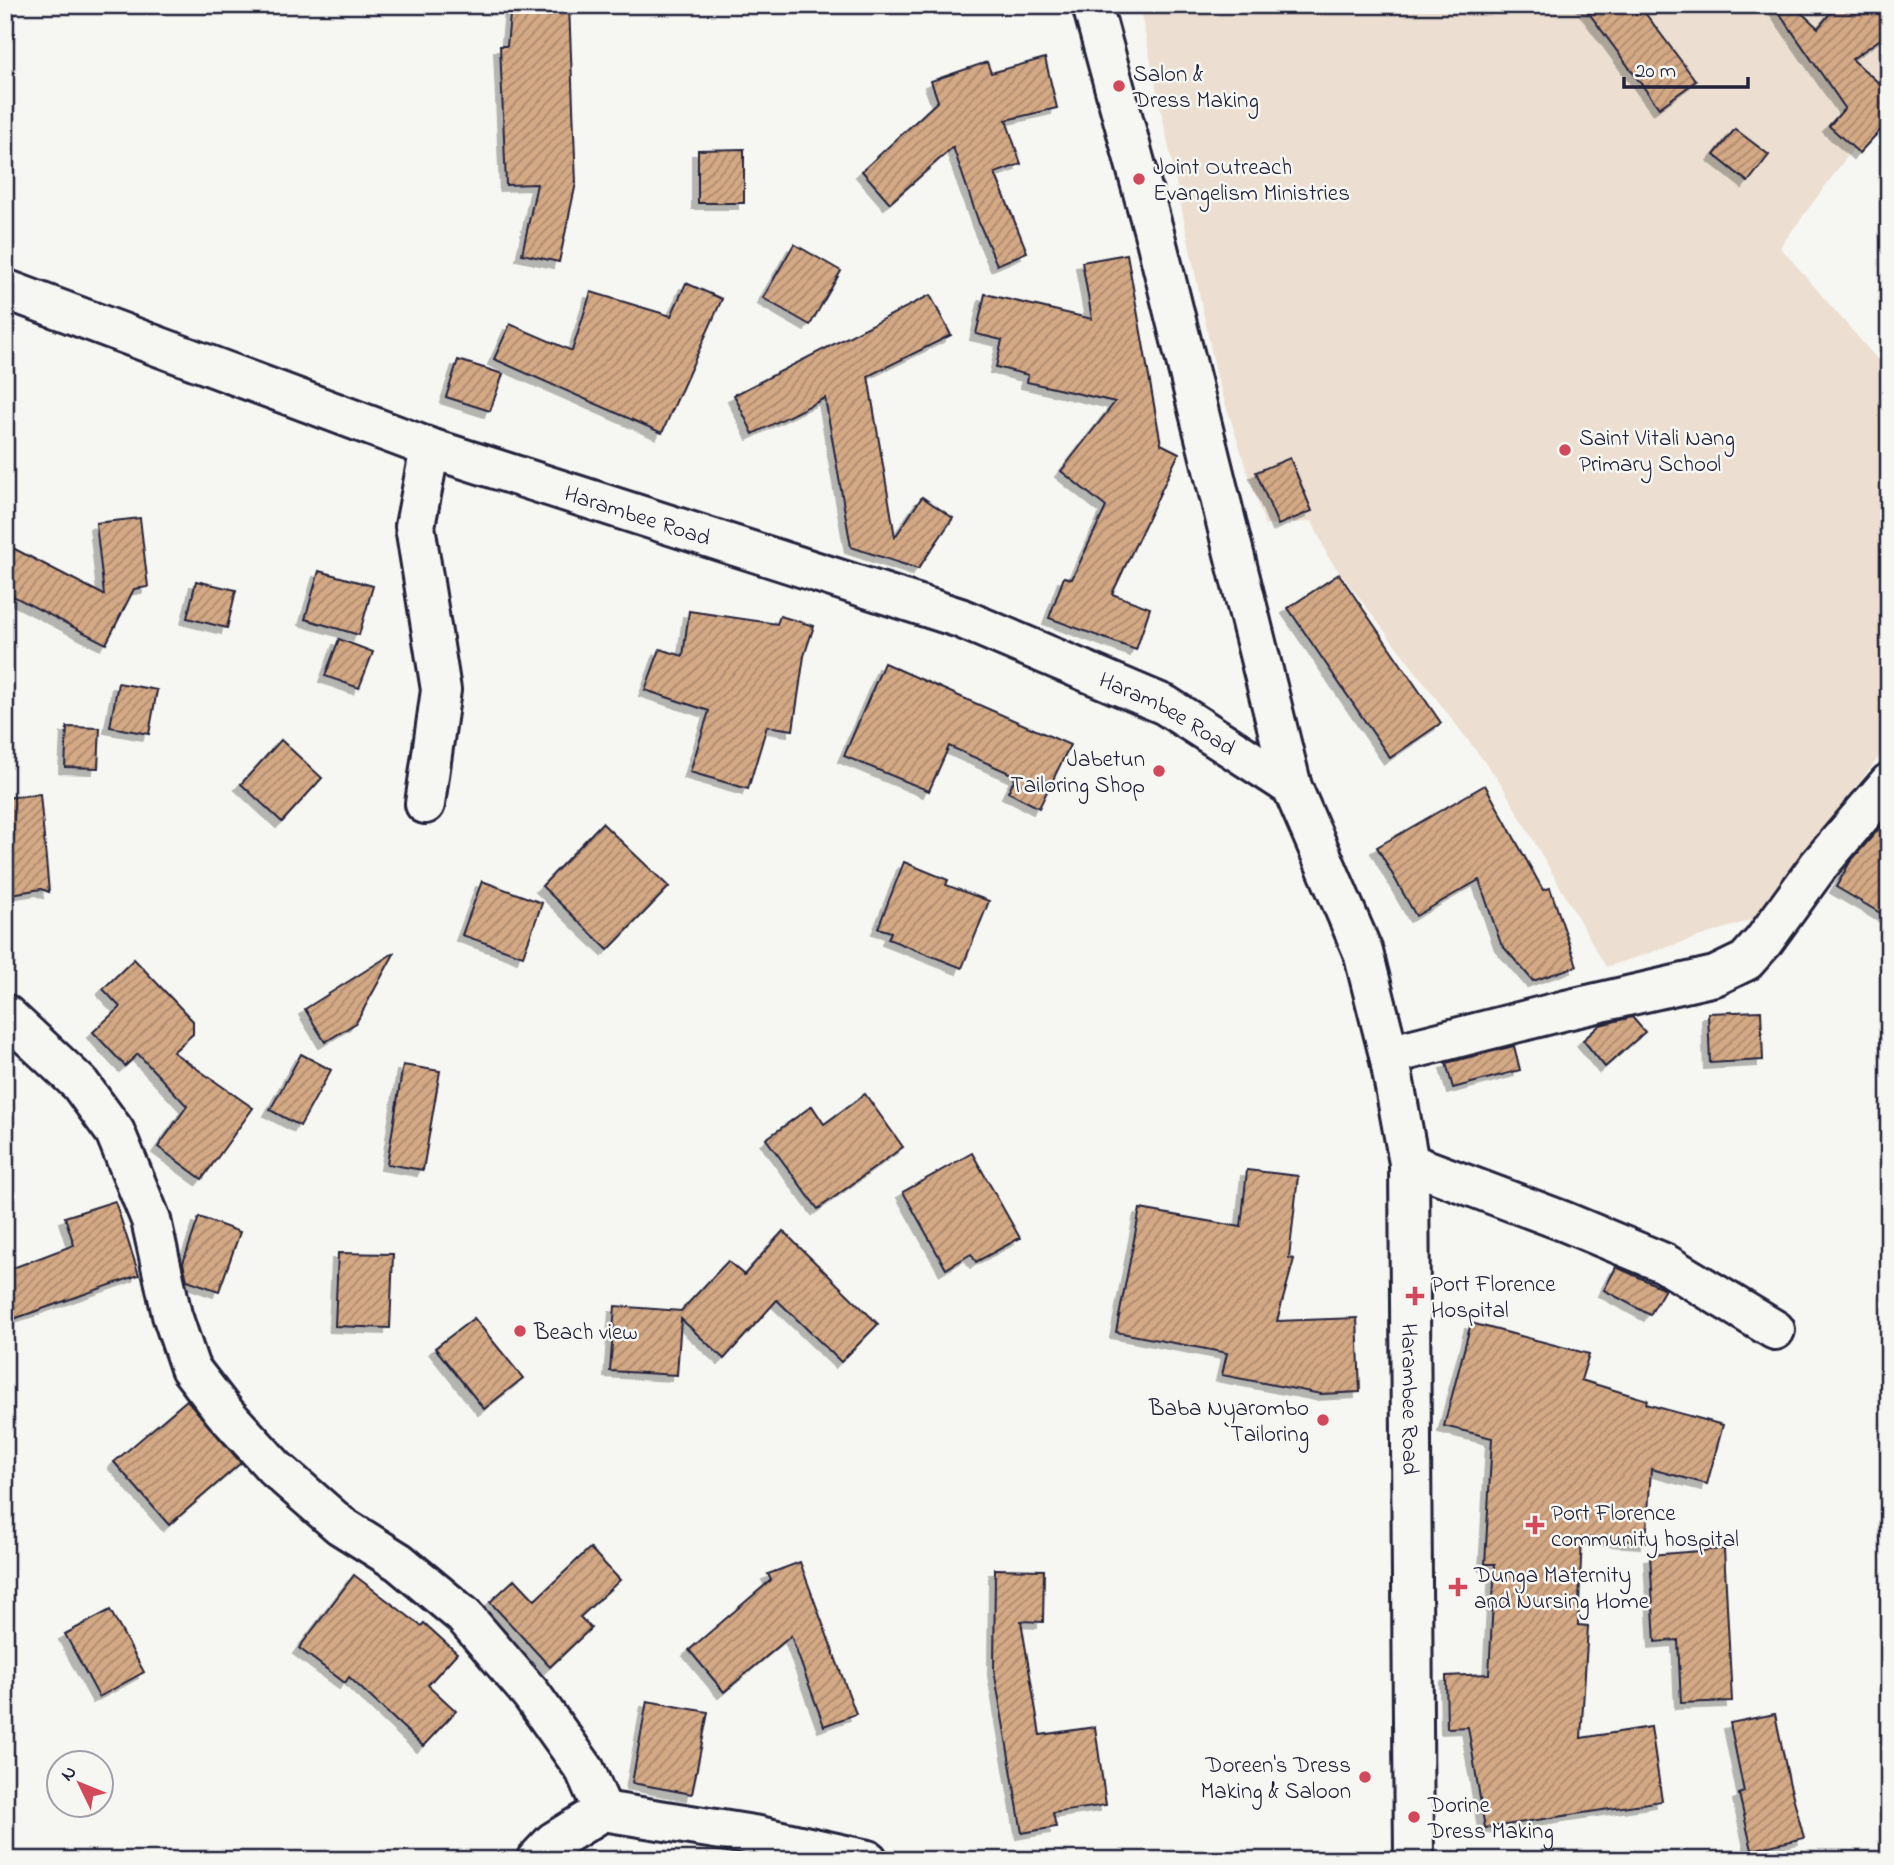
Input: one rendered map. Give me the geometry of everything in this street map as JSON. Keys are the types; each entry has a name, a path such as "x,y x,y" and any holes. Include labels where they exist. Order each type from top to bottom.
{"street":[{"path":"1092,5 1156,240 1292,787"},
{"name":"Harambee Road","path":"5,289 430,448 960,618 1165,705 1292,787 1363,952 1389,1055 1409,1163 1414,1860"},
{"path":"425,804 442,690 415,526 430,448"},
{"path":"1389,1055 1715,976 1746,961 1819,865 1889,783"},
{"path":"5,1014 80,1084 115,1132 151,1220 172,1315 190,1368 224,1412 275,1468 340,1525 399,1562 464,1616 546,1715 585,1770 603,1811"},
{"path":"1409,1163 1563,1221 1664,1263 1775,1330"},
{"path":"536,1860 553,1842 603,1811 759,1836 868,1860"}],"shaded area":[{"name":"Saint Vitali Nang Primary School","path":"1139,5 1889,5 1889,100 1780,247 1889,373 1889,744 1754,919 1606,967 1500,782 1328,557 1312,521 1265,525 1217,378"}],"building":[{"path":"511,5 569,5 576,183 559,262 522,254 537,184 506,185 500,46 507,46"},
{"path":"1583,5 1639,5 1696,81 1659,108"},
{"path":"1779,5 1793,5 1818,28 1837,5 1889,5 1889,33 1852,59 1889,92 1889,121 1859,153 1829,126 1845,108 1776,8"},
{"path":"1045,58 1057,108 1006,120 1021,164 995,173 1027,252 997,265 979,223 953,147 890,203 862,171 938,101 931,81 987,62 991,73"},
{"path":"1735,129 1769,155 1748,182 1714,155"},
{"path":"744,149 744,203 698,203 698,150"},
{"path":"794,244 841,271 810,325 763,298"},
{"path":"1127,254 1161,444 1179,453 1112,594 1150,608 1136,650 1049,618 1064,577 1072,579 1106,507 1061,471 1115,402 1027,382 1028,375 996,367 1002,340 976,334 985,294 1092,319 1082,262"},
{"path":"686,283 722,299 662,433 494,359 510,324 572,351 591,292 671,316"},
{"path":"930,295 951,335 868,376 895,537 922,497 953,518 918,569 851,547 825,398 753,434 734,395"},
{"path":"458,360 503,374 490,411 446,397"},
{"path":"1290,458 1312,511 1278,525 1256,472"},
{"path":"140,518 148,587 134,589 106,644 5,592 5,544 104,595 96,523"},
{"path":"319,571 373,586 359,635 305,619"},
{"path":"1339,574 1441,723 1390,758 1288,608"},
{"path":"196,581 236,590 227,628 187,618"},
{"path":"689,611 777,624 780,616 814,626 804,656 793,730 767,726 748,789 690,772 709,711 645,690 660,649 683,656"},
{"path":"339,639 373,652 359,688 325,676"},
{"path":"884,663 1070,745 1039,808 1008,792 1016,776 949,746 929,791 844,756"},
{"path":"118,683 157,690 149,734 110,727"},
{"path":"67,727 100,728 98,768 65,767"},
{"path":"281,740 322,778 282,822 241,784"},
{"path":"1485,785 1543,890 1550,888 1577,966 1533,981 1501,944 1479,880 1416,916 1377,847"},
{"path":"40,794 49,892 41,889 5,895 5,798"},
{"path":"1889,817 1889,918 1836,887 1850,862"},
{"path":"602,823 669,887 608,950 542,886"},
{"path":"904,862 948,880 946,885 989,901 962,968 888,939 891,932 878,928"},
{"path":"482,881 542,903 523,956 462,935"},
{"path":"395,952 356,1023 325,1042 305,1009"},
{"path":"134,959 193,1021 193,1034 173,1052 253,1108 202,1179 158,1147 187,1106 138,1054 125,1066 93,1032 120,1007 103,989"},
{"path":"1761,1011 1763,1060 1710,1063 1708,1013"},
{"path":"1632,1017 1645,1032 1605,1067 1583,1040 1600,1025"},
{"path":"1514,1046 1520,1070 1453,1088 1446,1063"},
{"path":"301,1054 331,1070 300,1126 270,1110"},
{"path":"403,1065 440,1071 423,1170 387,1164"},
{"path":"865,1094 903,1147 818,1209 766,1139 812,1106 824,1124"},
{"path":"972,1153 1020,1238 976,1262 971,1254 946,1269 903,1192"},
{"path":"1247,1170 1298,1176 1289,1258 1294,1259 1277,1321 1357,1318 1360,1392 1321,1394 1222,1375 1227,1353 1116,1332 1140,1209 1241,1227"},
{"path":"115,1201 139,1275 5,1322 5,1271 74,1245 65,1217"},
{"path":"199,1217 240,1232 219,1291 187,1280 183,1263"},
{"path":"783,1231 878,1324 841,1362 777,1300 724,1359 681,1319 677,1375 610,1371 615,1306 681,1311 728,1261 744,1275"},
{"path":"338,1253 393,1254 390,1328 335,1326"},
{"path":"1616,1267 1665,1289 1650,1315 1604,1290"},
{"path":"474,1318 523,1378 484,1409 435,1348"},
{"path":"1471,1323 1589,1354 1581,1380 1647,1400 1646,1404 1723,1425 1707,1484 1651,1469 1646,1542 1582,1538 1578,1625 1588,1626 1581,1738 1651,1727 1662,1801 1485,1828 1468,1727 1447,1728 1446,1676 1489,1674 1495,1564 1485,1564 1492,1438 1444,1426"},
{"path":"187,1400 241,1463 169,1525 114,1462"},
{"path":"590,1548 620,1580 580,1617 591,1628 550,1667 490,1602 515,1579 535,1600"},
{"path":"1724,1549 1732,1701 1681,1703 1678,1640 1655,1642 1650,1555"},
{"path":"800,1562 856,1714 824,1726 791,1636 724,1692 689,1650 771,1580 768,1574"},
{"path":"995,1569 1044,1570 1043,1622 1021,1621 1040,1735 1095,1727 1106,1805 1053,1813 1056,1827 1022,1833 994,1670"},
{"path":"354,1575 421,1626 424,1623 457,1653 428,1685 456,1711 423,1746 349,1677 345,1683 299,1648"},
{"path":"110,1610 144,1672 99,1697 65,1634"},
{"path":"647,1701 708,1712 692,1794 632,1783"},
{"path":"1775,1714 1804,1838 1752,1850 1739,1794 1744,1792 1730,1723"}],"place":[{"name":"Salon & Dress Making","path":"1119,86"},
{"name":"Joint Outreach Evangelism Ministries","path":"1139,179"},
{"name":"Saint Vitali Nang Primary School","path":"1565,450"},
{"name":"Jabetun Tailoring Shop","path":"1159,771"},
{"name":"Port Florence Hospital","path":"1415,1296"},
{"name":"Beach view","path":"520,1331"},
{"name":"Baba Nyarombo Tailoring","path":"1323,1420"},
{"name":"Port Florence community hospital","path":"1535,1525"},
{"name":"Dunga Maternity and Nursing Home","path":"1458,1587"},
{"name":"Doreen's Dress Making & Saloon","path":"1365,1777"},
{"name":"Dorine Dress Making","path":"1414,1817"}]}
